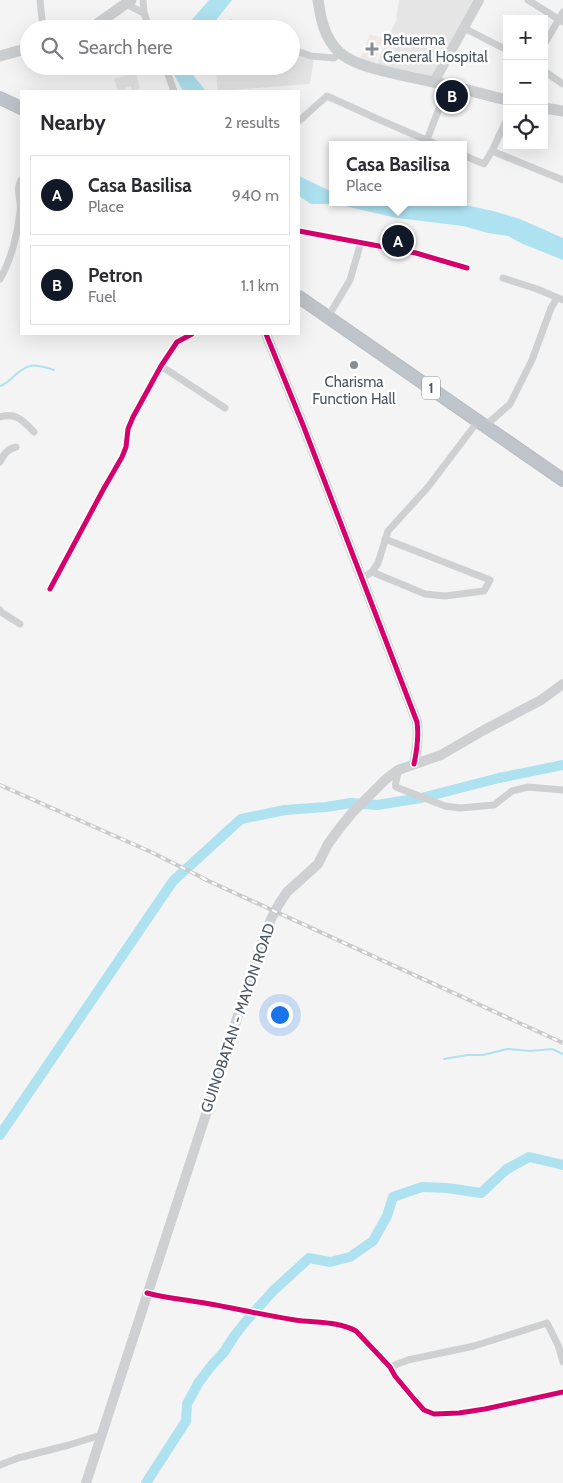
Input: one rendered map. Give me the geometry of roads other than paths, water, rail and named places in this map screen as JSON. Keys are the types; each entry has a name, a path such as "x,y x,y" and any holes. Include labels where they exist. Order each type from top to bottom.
{"highway":[{"path":"0,98 20,108"},
{"name":"1","path":"300,298 563,480"}],"main road":[{"path":"318,0 324,31 330,42 340,53 354,61 378,69 503,99"},
{"path":"434,82 479,0"},
{"path":"103,20 129,2"},
{"path":"0,56 20,50"},
{"path":"548,109 563,111"},
{"path":"266,335 417,722 418,732 414,764"},
{"name":"GUINOBATAN - MAYON ROAD","path":"86,1483 259,951 279,904 287,892 318,864 328,844 352,813 386,779 398,770 441,755 541,700 563,684"}],"street":[{"path":"40,0 43,20"},
{"path":"143,0 147,20"},
{"path":"528,0 562,18 548,39"},
{"path":"129,2 144,13"},
{"path":"464,28 503,48"},
{"path":"300,52 311,56 334,58 340,53"},
{"path":"548,74 563,83"},
{"path":"168,75 174,90"},
{"path":"426,141 448,85"},
{"path":"300,120 327,96 424,141"},
{"path":"467,157 484,164 503,128"},
{"path":"492,151 563,180"},
{"path":"20,182 18,192 20,203"},
{"path":"1,275 10,260 20,214"},
{"path":"300,231 416,253 467,268"},
{"path":"328,317 350,280 361,242"},
{"path":"361,579 372,572 378,564 388,530 428,487 482,423 510,404 532,360 552,308 560,299 503,278"},
{"path":"50,589 122,457 126,447 128,429 133,417 161,366 177,342 190,335"},
{"path":"161,366 225,408"},
{"path":"0,417 15,416 21,419 34,432"},
{"path":"0,462 5,453 16,447"},
{"path":"372,572 425,594 445,596 484,590 490,580 385,539"},
{"path":"0,610 20,624"},
{"path":"398,770 396,788 445,806 460,808 494,804 512,791 528,787 563,790"},
{"path":"147,1293 161,1297 189,1300 266,1315 351,1328 390,1367 395,1376 424,1410 434,1414 460,1413 484,1409 563,1392"},
{"path":"390,1367 408,1360 474,1346 547,1323 558,1345 563,1362"},
{"path":"0,1466 18,1458 69,1446 101,1435"}],"water":[{"path":"209,0 232,0 216,20 192,20"},
{"path":"174,75 193,75 205,90 182,90"},
{"path":"300,176 329,190 329,204 311,204 300,197"},
{"path":"467,205 493,211 520,219 563,238 563,260 508,236 463,226 397,218 345,206"}],"waterway":[{"path":"0,386 28,367 41,366 54,370"},
{"path":"0,1135 173,881 241,819 285,810 351,803 377,805 421,798 499,778 563,765"},
{"path":"444,1059 467,1055 483,1055 507,1049 530,1051 552,1049 563,1054"},
{"path":"146,1483 186,1421 187,1404 199,1382 247,1320 273,1291 309,1258 330,1262 350,1257 373,1241 387,1216 393,1197 422,1187 447,1188 481,1193 507,1169 529,1157 563,1165"}],"railway":[{"path":"0,785 151,852 207,880"},
{"path":"202,878 563,1043"}],"place":[{"name":"Retuerma General Hospital","path":"372,49"},
{"name":"Petron","path":"452,96"},
{"name":"Casa Basilisa","path":"398,241"},
{"name":"Charisma Function Hall","path":"354,365"}]}
